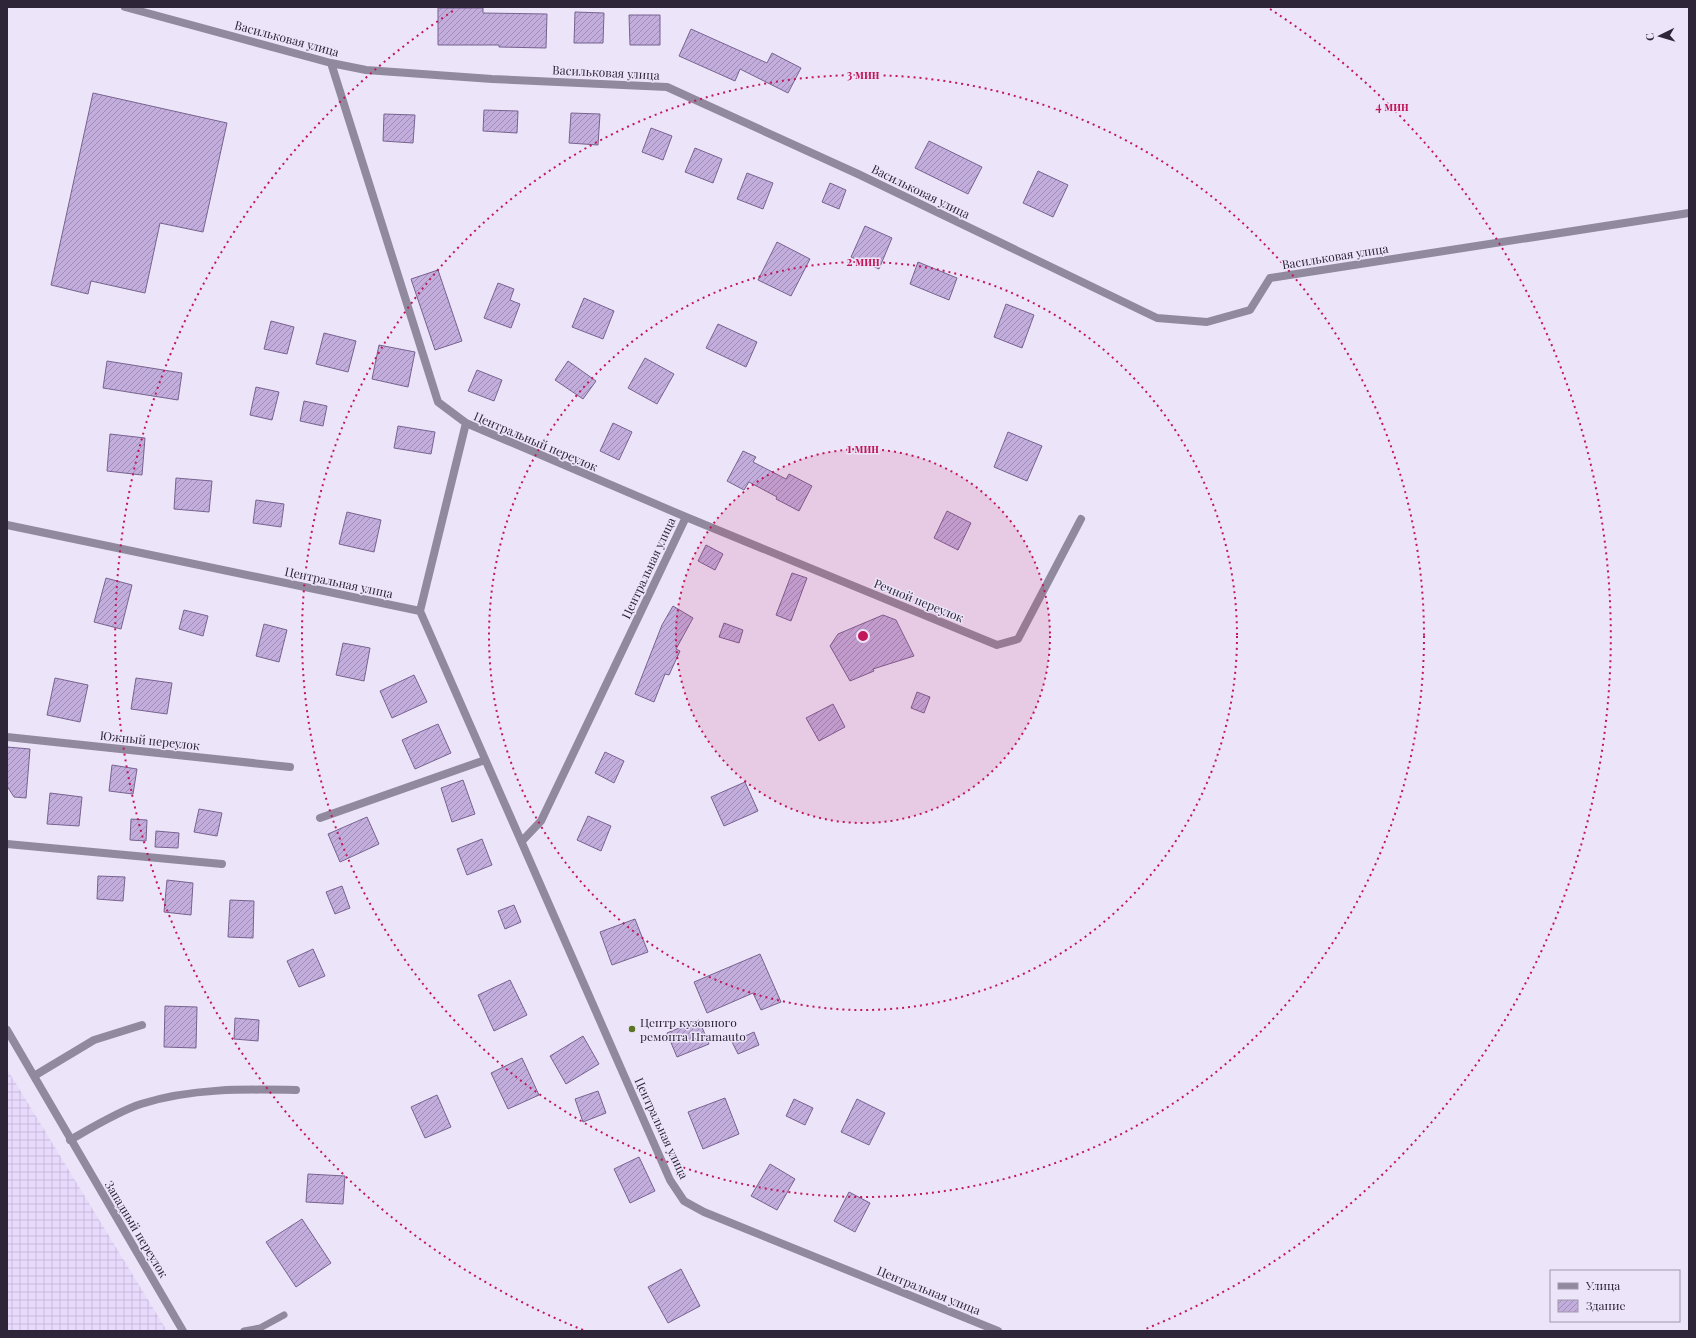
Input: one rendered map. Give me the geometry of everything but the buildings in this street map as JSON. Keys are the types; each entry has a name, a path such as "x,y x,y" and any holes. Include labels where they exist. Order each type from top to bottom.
{"street":[{"name":"Васильковая улица","path":"125,7 331,63 366,70 492,79 667,87 858,174 1157,318 1207,322 1250,310 1270,278 1689,213"},
{"path":"331,63 438,402 466,423"},
{"name":"Центральный переулок","path":"420,611 466,423 686,517"},
{"name":"Речной переулок","path":"686,517 997,645 1018,639 1081,519"},
{"name":"Центральная улица","path":"522,841 541,821 686,517"},
{"name":"Центральная улица","path":"7,525 420,611 670,1180 684,1201 704,1212 998,1331"},
{"name":"Южный переулок","path":"7,737 290,767"},
{"path":"320,818 485,760"},
{"path":"7,844 222,864"},
{"path":"34,1076 94,1040 142,1025"},
{"name":"Западный переулок","path":"7,1030 183,1331"},
{"path":"70,1140 141,1104 181,1095 240,1089 296,1090"}],"lane":[{"path":"244,1331 260,1328 284,1315"}],"shaded area":[{"path":"7,1069 167,1331 7,1331"}],"place":[{"name":"Центр кузовного ремонта Hramauto","path":"632,1029"}]}
